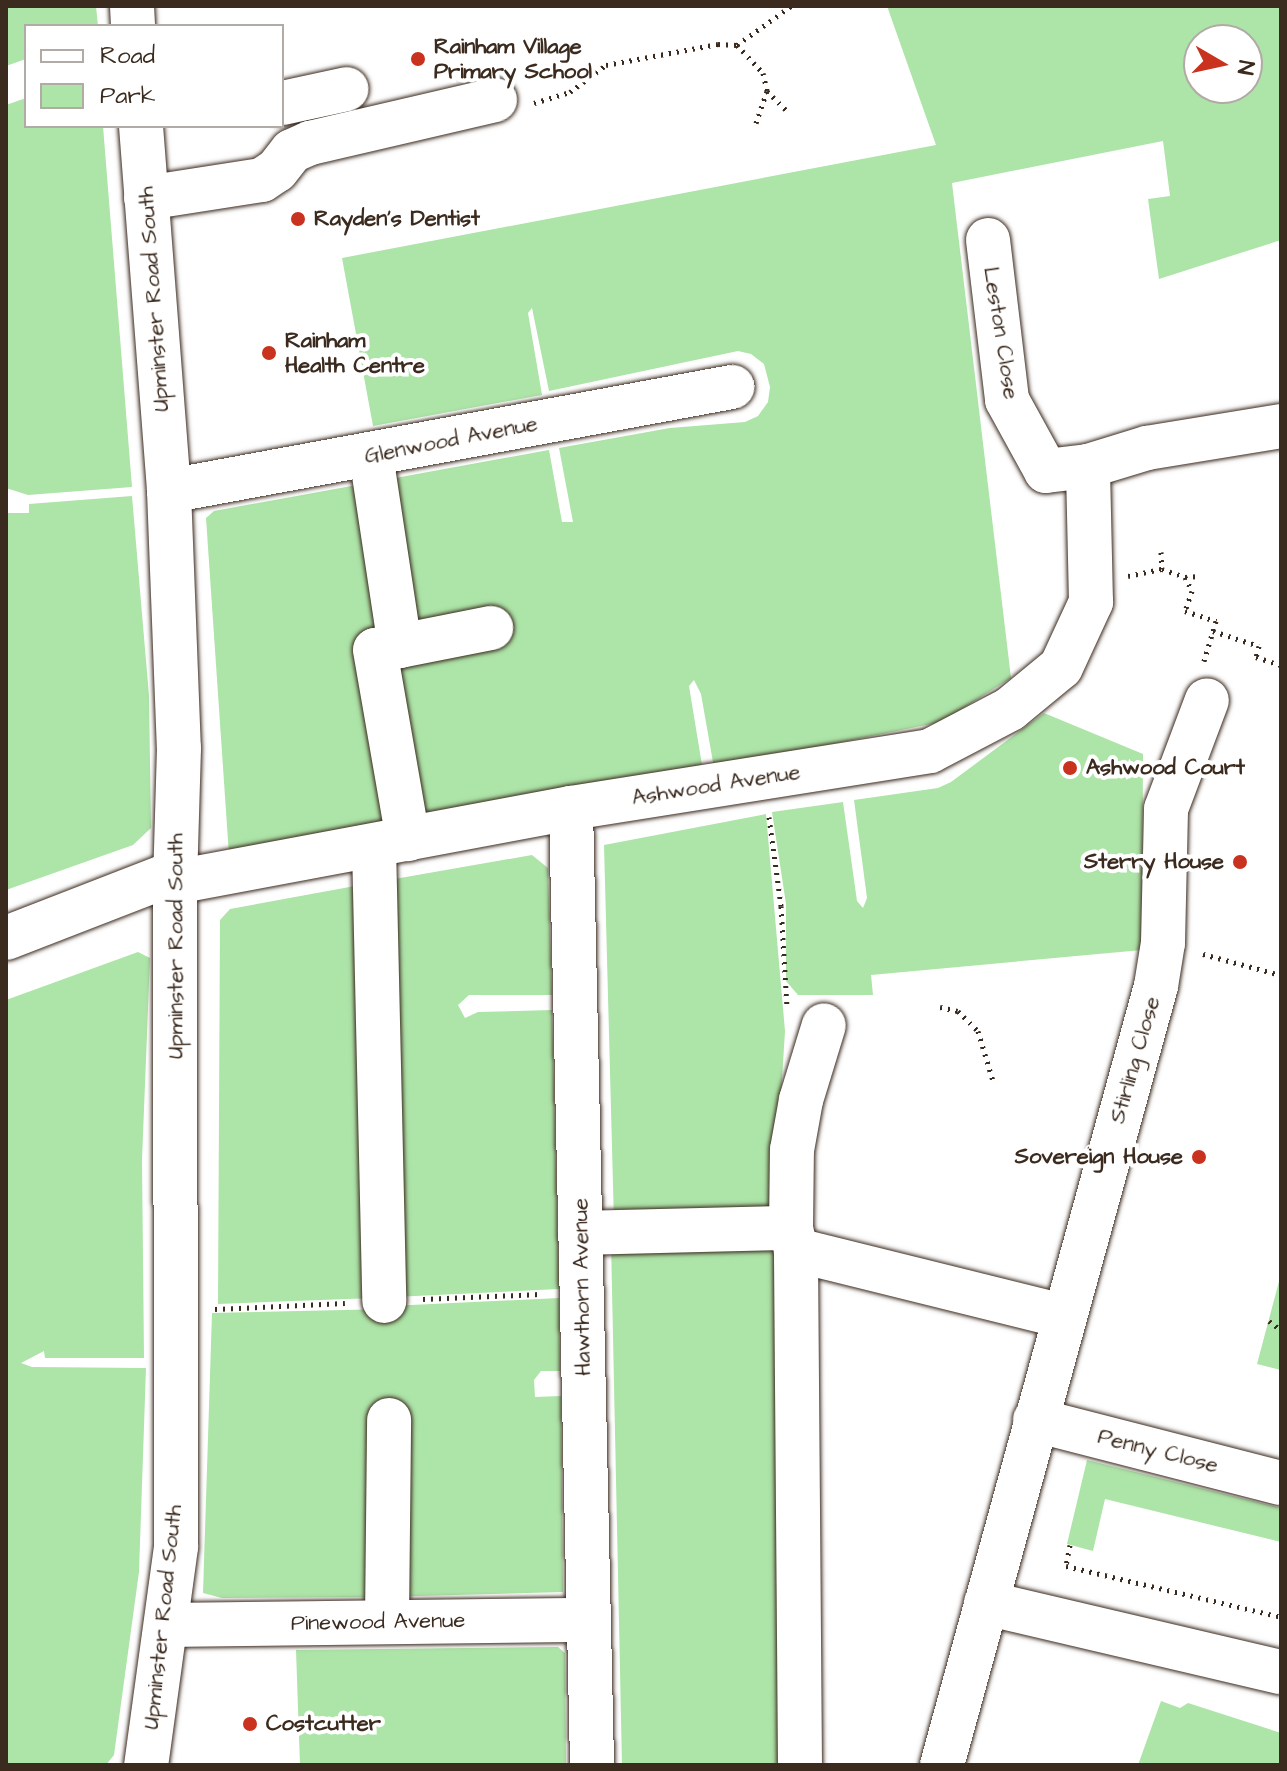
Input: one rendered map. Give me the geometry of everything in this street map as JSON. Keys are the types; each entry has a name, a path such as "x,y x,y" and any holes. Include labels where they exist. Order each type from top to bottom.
{"street":[{"path":"284,103 347,89"},
{"path":"146,198 262,180 277,170 292,151 310,143 495,100"},
{"name":"Upminster Road South","path":"146,1765 176,1547 178,1419 175,877 179,748 169,491 146,198 151,128"},
{"name":"Leston Close","path":"988,240 1007,400 1046,471 1088,481 1147,448 1281,426"},
{"name":"Glenwood Avenue","path":"169,491 732,387"},
{"path":"371,455 400,646"},
{"name":"Ashwood Avenue","path":"6,938 175,877 391,843 571,808 930,751 1010,709 1061,667 1091,602 1093,554 1088,481"},
{"path":"384,1301 391,843 375,650 491,628"},
{"name":"Stirling Close","path":"942,1765 1156,986 1163,943 1166,809 1204,684"},
{"name":"Hawthorn Avenue","path":"571,808 592,1765"},
{"path":"800,1765 792,1150 801,1100 806,1019"},
{"path":"580,1233 794,1239 1063,1316"},
{"path":"387,1622 389,1420"},
{"name":"Penny Close","path":"1035,1420 1281,1483"},
{"path":"986,1603 1281,1672"},
{"name":"Pinewood Avenue","path":"167,1625 589,1620"}],"path":[{"path":"495,100 520,108 570,92 606,65 718,44 737,45 791,6"},
{"path":"737,45 763,73 767,91 756,123"},
{"path":"767,91 786,110"},
{"path":"1093,554 1115,552 1116,578 1162,569 1185,577 1200,576"},
{"path":"1161,552 1162,569"},
{"path":"1185,577 1192,591 1185,611 1216,621 1204,684"},
{"path":"1213,631 1259,646 1256,657 1281,665"},
{"path":"764,777 781,906 806,1019"},
{"path":"1163,943 1281,975"},
{"path":"940,1007 958,1011 978,1031 994,1084"},
{"path":"1269,1321 1281,1330"},
{"path":"1070,1545 1066,1566 1206,1602 1281,1617"}],"green space":[{"path":"6,6 96,6 98,24 24,24 24,60 6,66"},
{"path":"887,6 1281,6 1281,240 1159,279 1148,199 1170,196 1163,141 952,183 1011,678 941,722 714,768 701,694 694,680 689,686 703,771 414,822 384,654 409,640 379,481 549,450 562,522 573,522 559,448 670,428 745,422 758,416 768,402 770,387 764,364 751,354 738,351 549,391 532,308 528,313 542,395 373,426 342,258 936,145"},
{"path":"24,99 24,128 103,128 132,487 28,495 6,488 6,105"},
{"path":"368,483 397,827 229,855 206,518 214,511"},
{"path":"132,496 149,696 151,828 133,845 6,890 6,513 29,513 29,504"},
{"path":"1044,713 1143,754 1142,950 871,975 873,995 798,995 786,981 786,904 772,812 843,802 857,901 863,908 867,898 854,800 938,788 951,782"},
{"path":"766,814 785,1031 781,1095 785,1210 614,1223 604,845"},
{"path":"532,855 548,868 552,995 469,995 458,1005 465,1018 478,1012 552,1010 559,1289 394,1297 383,881"},
{"path":"366,884 374,1298 218,1304 220,920 230,909"},
{"path":"138,952 150,958 142,1160 144,1358 45,1358 44,1351 21,1363 32,1367 146,1368 139,1572 114,1755 106,1765 6,1765 6,1000"},
{"path":"787,1239 793,1765 622,1765 611,1242"},
{"path":"1281,1274 1281,1370 1257,1364"},
{"path":"559,1298 560,1371 541,1371 534,1380 535,1397 561,1396 563,1592 222,1598 203,1593 212,1313 389,1309 390,1306"},
{"path":"1087,1460 1281,1508 1281,1542 1105,1499 1093,1551 1067,1544"},
{"path":"558,1647 565,1653 566,1765 300,1765 296,1650"},
{"path":"1161,1701 1180,1708 1188,1703 1281,1733 1281,1765 1138,1765"}],"place":[{"name":"Rainham Village Primary School","path":"418,59"},
{"name":"Rayden's Dentist","path":"298,219"},
{"name":"Rainham Health Centre","path":"269,353"},
{"name":"Ashwood Court","path":"1070,768"},
{"name":"Sterry House","path":"1240,862"},
{"name":"Sovereign House","path":"1199,1157"},
{"name":"Costcutter","path":"250,1724"}]}
